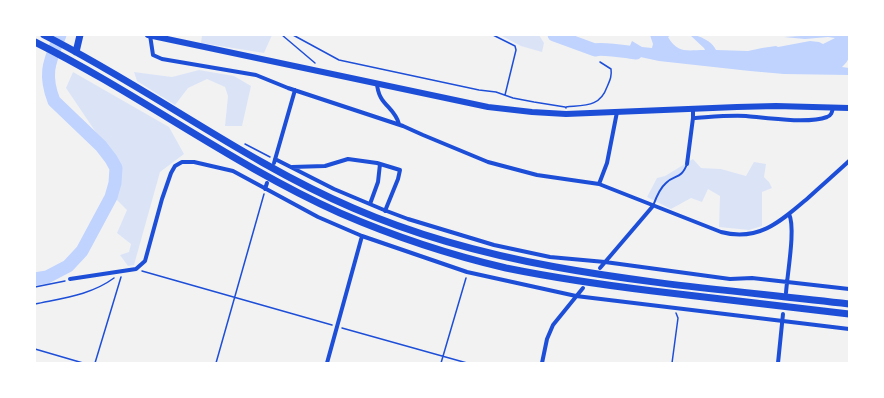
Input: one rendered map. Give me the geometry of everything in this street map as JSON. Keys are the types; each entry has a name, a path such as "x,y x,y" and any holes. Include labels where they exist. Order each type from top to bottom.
{"highway":[{"path":"76,52 80,35"},
{"path":"46,36 76,52 235,148 318,193 421,234 465,248 574,271 849,304"},
{"path":"35,42 61,55 206,142 284,186 341,213 398,236 475,260 552,277 693,296 849,314"}],"main road":[{"path":"149,35 488,107 532,112 566,114 776,106 849,108"}],"street":[{"path":"149,35 153,55 162,59 256,75 295,90 399,124 472,156 504,167 537,175 599,184 731,235 744,235 765,230 775,225 849,161"},
{"path":"376,84 377,92 381,100 397,118 399,124"},
{"path":"295,90 275,161 291,167 334,189 408,219 494,245 550,257 605,262 730,279 752,278 849,289"},
{"path":"693,118 744,116 770,119 807,120 829,116 832,113 833,107"},
{"path":"687,164 693,108"},
{"path":"599,184 607,163 617,112"},
{"path":"291,167 325,166 348,159 380,164 400,170 386,211"},
{"path":"70,279 136,269 145,261 162,199 171,173 175,166 182,162 194,162 233,171 318,217 362,236 467,272 576,296 849,329"},
{"path":"370,204 378,182 380,164"},
{"path":"265,189 267,183"},
{"path":"600,268 653,206"},
{"path":"786,293 792,230 792,219 789,214"},
{"path":"327,363 362,236"},
{"path":"542,363 547,339 552,326 583,288"},
{"path":"778,363 783,314"}],"lane":[{"path":"653,206 658,192 666,182 684,172 687,164"}],"path":[{"path":"282,35 325,72"},
{"path":"293,35 339,60 534,102 566,107 599,101 605,94 612,74 611,69 600,62"},
{"path":"493,35 515,46 516,50 505,95"},
{"path":"566,107 566,114"},
{"path":"216,363 265,189"},
{"path":"136,269 467,363"},
{"path":"35,304 94,290 104,285 123,271"},
{"path":"95,363 118,283 123,271"},
{"path":"441,363 467,272"},
{"path":"35,287 70,279"},
{"path":"672,363 678,318 675,308"},
{"path":"35,349 83,363"}],"shaded area":[{"path":"203,35 272,35 264,53 201,43"},
{"path":"500,35 539,35 544,43 542,52 521,46"},
{"path":"199,70 234,76 251,86 242,126 225,126 228,96 225,87 207,79 188,88 175,105 137,81 134,72 172,77"},
{"path":"73,72 169,127 184,154 160,172 134,265 128,266 120,255 129,252 131,244 117,233 127,210 112,195 118,165 66,88"},
{"path":"693,159 701,168 721,169 746,176 754,162 766,164 764,177 772,188 762,192 762,226 749,230 719,227 720,196 708,189 702,202 691,198 671,209 647,197 657,178 665,176"}],"water":[{"path":"650,35 671,35 668,37 675,46 684,50 705,50 690,35 705,39 712,44 716,50 748,51 810,41 823,44 835,38 828,37 805,39 784,37 849,35 849,57 842,67 849,68 849,75 784,74 750,71 659,61 617,52 629,48 632,41 642,47 652,48 653,44"}],"waterway":[{"path":"35,279 47,277 68,266 82,251 111,197 115,183 116,168 111,159 101,146 54,101 48,75 51,60 60,35"},
{"path":"554,35 595,50 636,53"}]}
